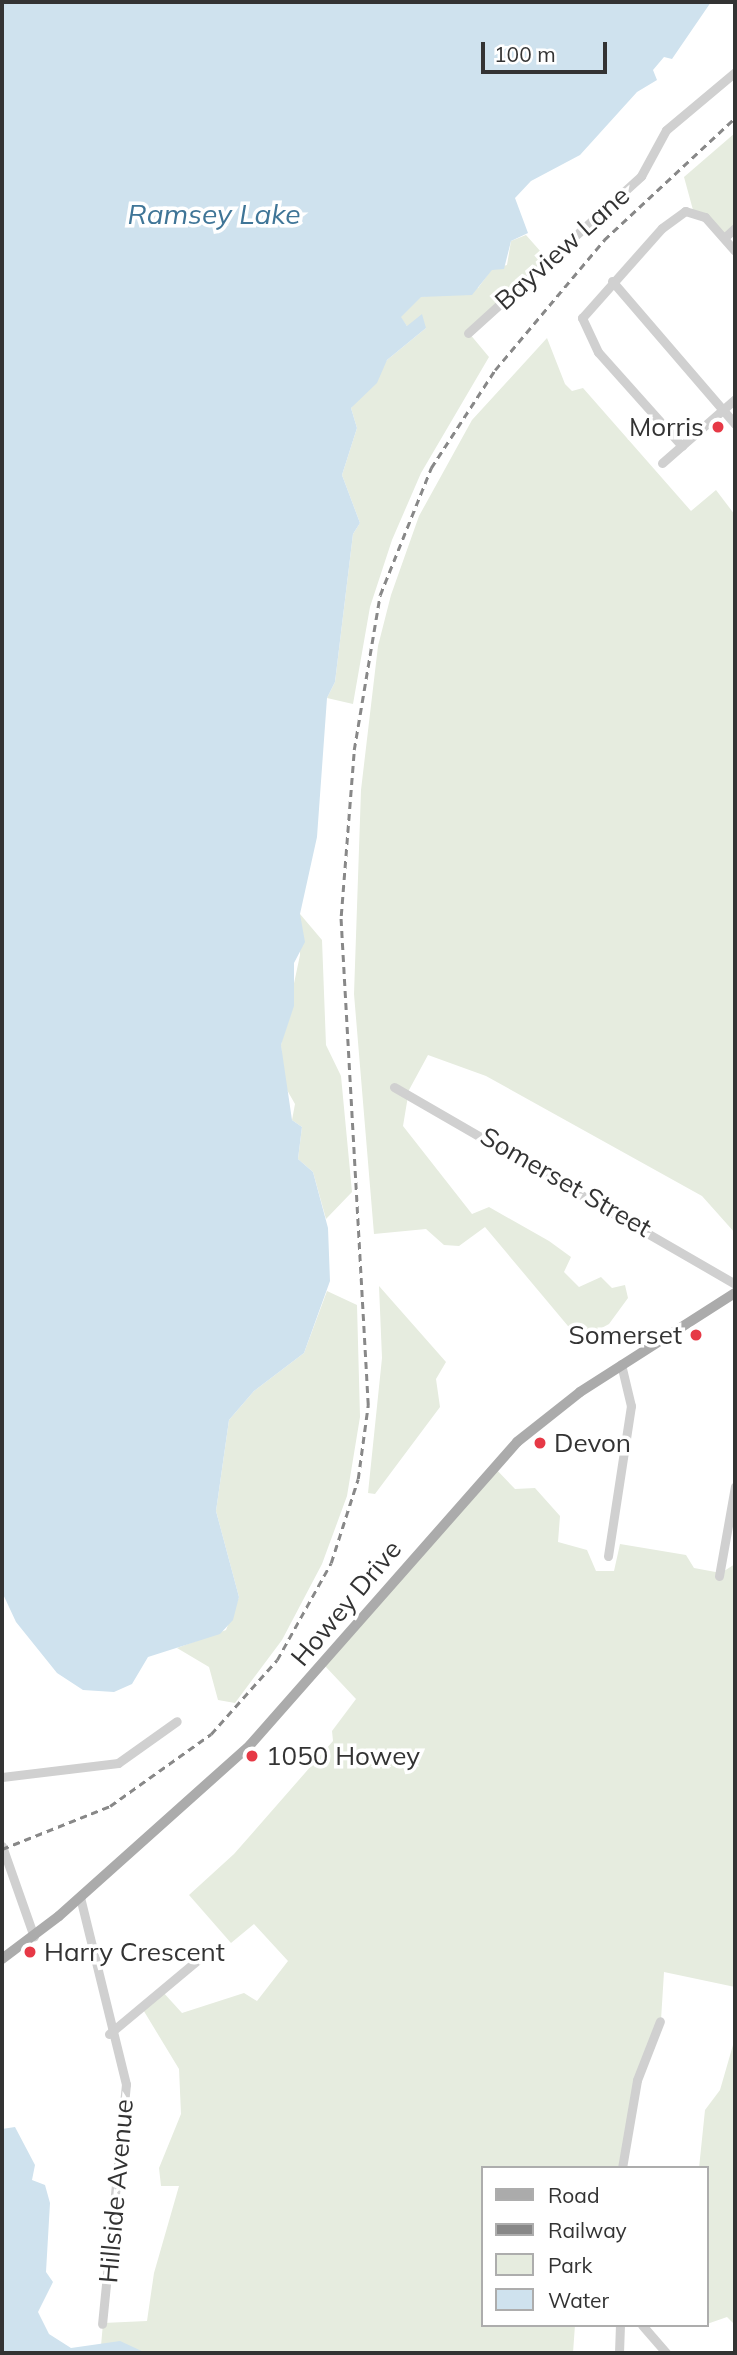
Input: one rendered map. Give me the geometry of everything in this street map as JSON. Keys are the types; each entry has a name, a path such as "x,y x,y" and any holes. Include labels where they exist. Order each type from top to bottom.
{"main road":[{"name":"Howey Drive","path":"2,1959 34,1937 80,1897 268,1726 504,1454 621,1364 735,1293"}],"street":[{"name":"Bayview Lane","path":"468,333 652,161 666,130 735,72"},
{"path":"682,446 580,326 612,281 672,219 693,211 735,251"},
{"path":"724,238 735,228"},
{"path":"612,281 735,424"},
{"path":"662,463 735,399"},
{"name":"Somerset Street","path":"394,1087 735,1284"},
{"path":"608,1556 631,1406 621,1364"},
{"path":"719,1576 735,1486"},
{"path":"2,1777 118,1763 177,1721"},
{"path":"2,1846 34,1937"},
{"name":"Hillside Avenue","path":"80,1897 127,2105 102,2324"},
{"path":"109,2034 206,1953"},
{"path":"622,2166 637,2080 660,2021"},
{"path":"619,2353 620,2327"},
{"path":"644,2327 666,2353"}],"green space":[{"path":"735,133 735,228 725,238 693,210 684,177"},
{"path":"526,235 549,261 469,333 489,357 421,473 392,540 370,607 353,704 327,698 335,682 353,534 360,523 342,475 357,428 351,408 387,360 426,328 407,326 400,317 420,297 478,288 492,269 507,265 511,241"},
{"path":"547,338 565,384 572,391 583,388 691,511 716,490 735,515 735,1233 702,1196 486,1076 428,1055 409,1090 403,1126 472,1214 489,1207 549,1241 571,1257 564,1272 579,1287 601,1277 612,1288 625,1285 628,1298 609,1324 587,1336 573,1332 485,1227 459,1246 444,1245 426,1229 374,1234 354,994 361,790 378,646 391,595 419,516 472,420"},
{"path":"300,914 322,940 326,1045 341,1076 352,1192 326,1219 313,1172 298,1159 302,1127 292,1120 295,1104 283,1083 281,1045 300,955"},
{"path":"379,1286 446,1362 436,1379 440,1407 375,1494 368,1493 382,1358"},
{"path":"327,1291 357,1305 360,1417 347,1496 322,1564 282,1640 235,1703 218,1700 209,1667 177,1648 226,1630 239,1597 216,1511 229,1420 254,1391 304,1353"},
{"path":"493,1466 515,1489 535,1488 560,1516 558,1542 587,1550 596,1571 614,1571 620,1544 686,1555 694,1568 721,1573 735,1564 735,1987 664,1972 661,2020 646,2054 623,2166 482,2166 482,2327 575,2327 573,2353 146,2353 101,2346 103,2323 147,2321 154,2273 179,2186 161,2186 159,2168 181,2114 179,2069 142,2008 162,1991 182,2013 244,1993 257,2001 288,1961 254,1924 231,1943 189,1895 234,1854 333,1741 332,1731 356,1699 325,1666"},
{"path":"735,2038 735,2325 727,2317 709,2323 709,2166 699,2166 705,2110 720,2090"}],"water":[{"name":"Ramsey Lake","path":"2,2 711,2 672,59 664,57 653,70 657,80 637,92 580,155 531,181 515,198 528,233 511,241 504,269 492,270 472,295 421,297 401,317 407,326 422,314 426,328 387,360 377,383 351,408 357,428 342,475 360,523 353,534 335,682 327,698 317,837 300,914 305,942 294,963 294,1006 281,1045 292,1120 302,1127 298,1159 313,1172 328,1228 330,1281 304,1353 254,1391 229,1420 216,1511 239,1597 233,1620 220,1634 148,1657 132,1684 114,1692 83,1690 57,1673 16,1622 2,1592"},
{"path":"15,2127 35,2165 32,2180 45,2185 50,2203 46,2272 53,2282 38,2312 49,2334 71,2348 120,2341 146,2353 2,2353 2,2129"}],"railway":[{"path":"2,1849 110,1806 211,1734 277,1660 331,1563 358,1479 368,1405 341,916 354,750 380,595 431,468 495,370 604,240 735,118"}],"place":[{"name":"Morris","path":"718,427"},
{"name":"Somerset","path":"696,1335"},
{"name":"Devon","path":"540,1443"},
{"name":"1050 Howey","path":"252,1756"},
{"name":"Harry Crescent","path":"30,1952"}]}
